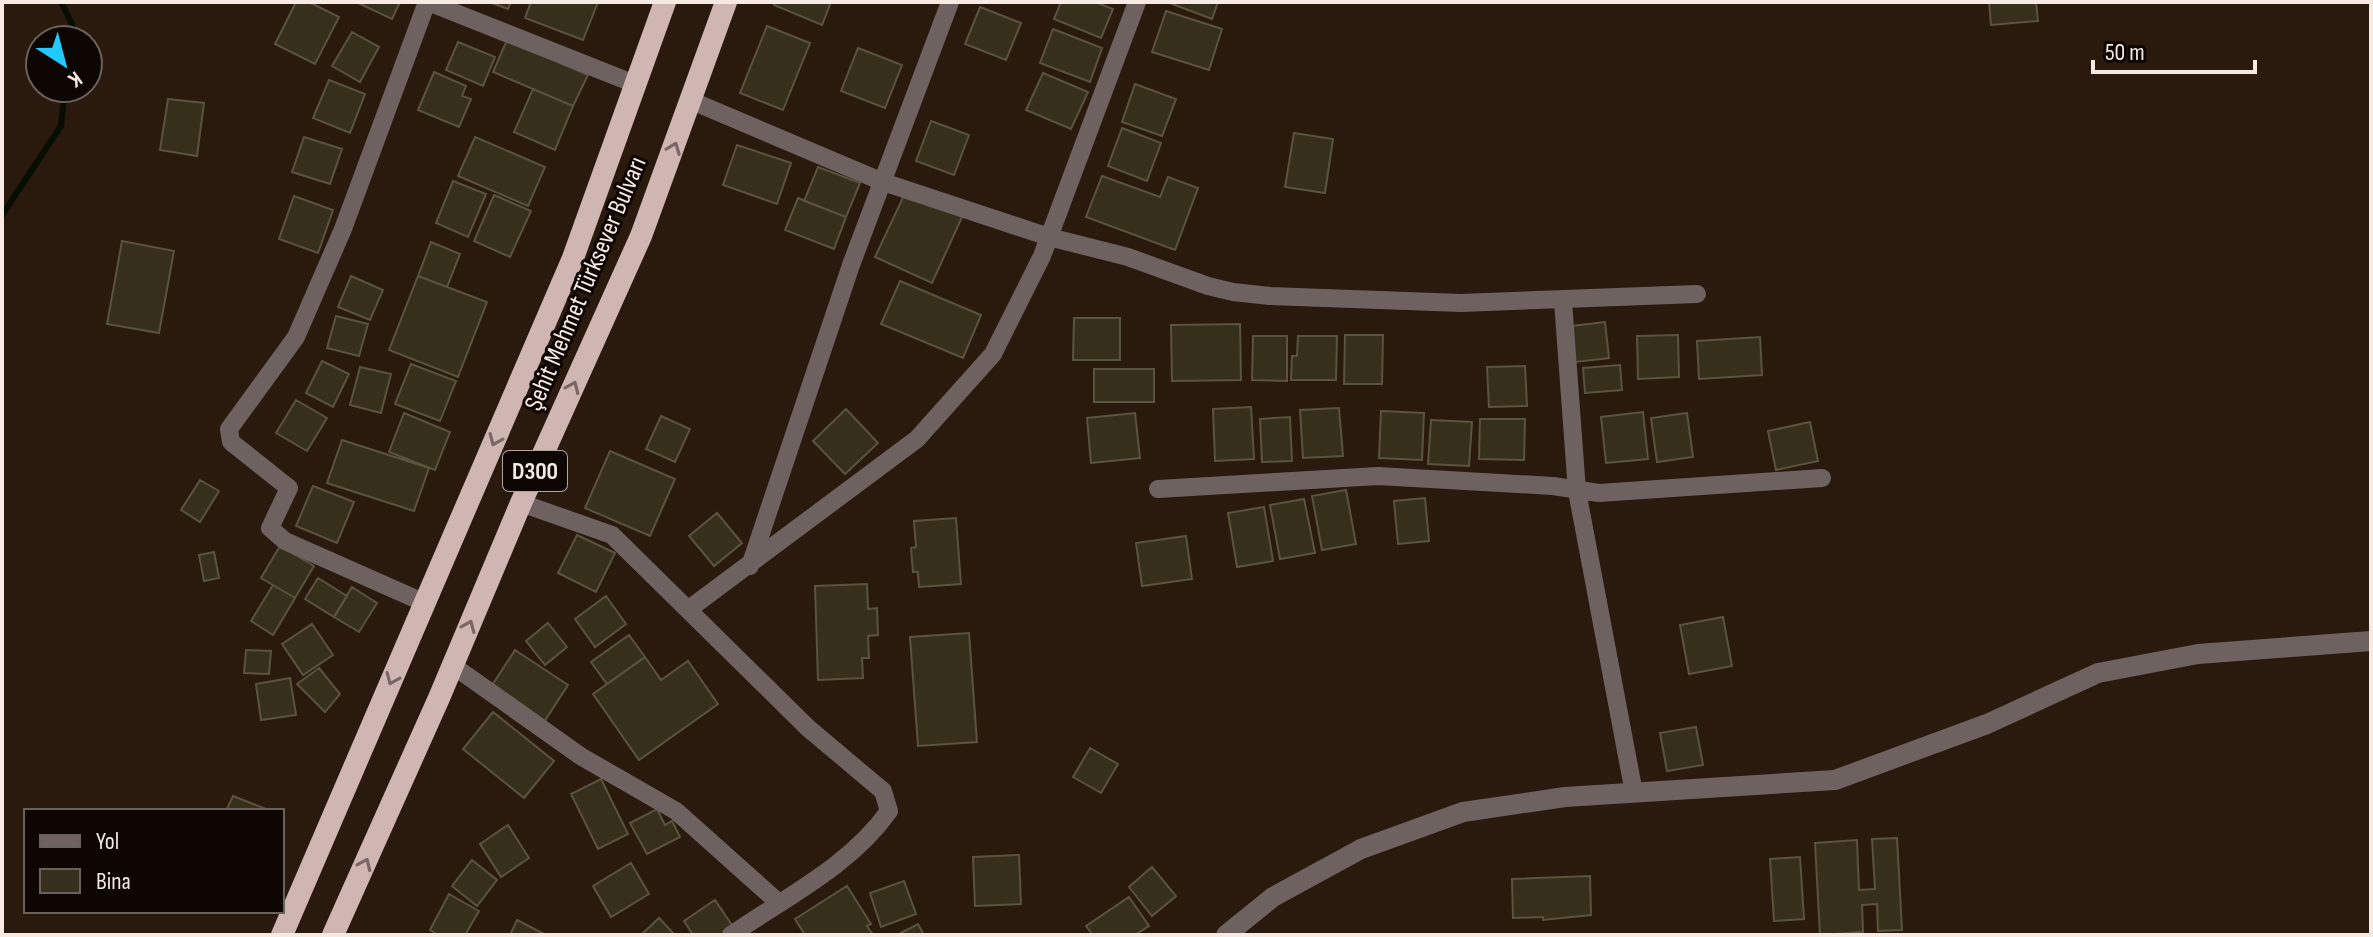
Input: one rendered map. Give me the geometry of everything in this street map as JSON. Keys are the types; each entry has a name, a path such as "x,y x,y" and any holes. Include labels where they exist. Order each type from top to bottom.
{"highway":[{"name":"Şehit Mehmet Türksever Bulvarı","path":"282,935 573,258 665,2"},
{"name":"Şehit Mehmet Türksever Bulvarı","path":"333,935 641,236 726,2"}],"street":[{"path":"425,603 285,541 270,528 289,488 231,442 229,429 296,337 343,229 428,2 635,84"},
{"path":"750,566 851,265 950,2"},
{"path":"689,609 917,439 993,354 1042,256 1137,2"},
{"path":"692,101 883,182 1049,237 1128,257 1233,292 1461,303 1697,294"},
{"path":"1563,301 1577,491 1634,793"},
{"path":"1158,489 1378,476 1553,486 1599,493 1822,478"},
{"path":"521,503 612,535 808,728 883,791 889,811 873,834 848,856 731,935"},
{"path":"1226,935 1273,897 1361,849 1463,812 1565,797 1835,780 1987,724 2098,673 2198,654 2371,641"},
{"path":"452,665 582,757 676,811 779,903"}],"building":[{"path":"296,2 309,2 339,17 315,64 275,44"},
{"path":"356,2 400,2 392,19"},
{"path":"489,2 511,2 508,9"},
{"path":"531,2 598,2 583,40 525,18"},
{"path":"775,2 831,2 822,25 774,5"},
{"path":"1061,2 1095,2 1113,9 1101,38 1054,19"},
{"path":"1167,2 1218,2 1212,19"},
{"path":"1989,2 2036,2 2038,21 1991,25"},
{"path":"980,7 1021,23 1006,60 965,44"},
{"path":"1166,11 1222,29 1209,70 1152,52"},
{"path":"767,26 810,43 783,110 740,93"},
{"path":"1053,29 1102,48 1090,82 1040,63"},
{"path":"352,32 379,47 360,82 332,66"},
{"path":"507,40 588,75 573,106 493,72"},
{"path":"458,42 495,57 483,86 446,70"},
{"path":"858,48 902,65 885,108 841,91"},
{"path":"434,72 466,86 462,96 471,99 459,127 418,110"},
{"path":"1043,73 1088,92 1071,129 1026,110"},
{"path":"329,80 365,94 350,133 313,118"},
{"path":"1135,84 1176,99 1162,136 1122,122"},
{"path":"533,89 573,106 555,150 514,132"},
{"path":"168,99 204,103 197,156 160,150"},
{"path":"931,121 969,135 954,175 916,161"},
{"path":"1122,128 1161,143 1147,181 1108,166"},
{"path":"1294,133 1333,139 1325,193 1285,187"},
{"path":"304,137 342,149 330,184 292,172"},
{"path":"475,137 545,167 528,206 458,176"},
{"path":"737,145 791,163 777,204 723,185"},
{"path":"818,167 860,183 846,217 804,201"},
{"path":"1102,176 1160,197 1168,177 1198,188 1175,250 1086,217"},
{"path":"453,181 486,194 468,237 436,223"},
{"path":"907,189 963,215 932,283 875,257"},
{"path":"494,195 531,211 510,257 474,241"},
{"path":"294,196 333,210 318,253 279,239"},
{"path":"798,198 846,217 834,249 785,230"},
{"path":"122,241 174,251 159,333 107,324"},
{"path":"431,242 460,254 447,287 418,276"},
{"path":"351,276 383,290 370,320 338,307"},
{"path":"418,276 487,302 458,377 389,350"},
{"path":"900,281 981,315 963,358 881,324"},
{"path":"336,316 368,324 359,356 327,348"},
{"path":"1074,318 1120,318 1120,360 1073,360"},
{"path":"1605,322 1609,358 1575,362 1571,326"},
{"path":"1240,324 1241,380 1172,381 1171,325"},
{"path":"1345,335 1383,335 1382,384 1344,384"},
{"path":"1678,335 1679,377 1638,379 1637,336"},
{"path":"1253,336 1287,336 1287,381 1252,380"},
{"path":"1298,336 1337,336 1336,380 1291,380 1292,356 1297,356"},
{"path":"1760,337 1762,375 1699,379 1697,341"},
{"path":"322,361 349,374 333,407 306,393"},
{"path":"411,364 456,381 440,421 395,404"},
{"path":"1620,365 1622,390 1585,393 1583,368"},
{"path":"1525,366 1527,406 1489,407 1487,367"},
{"path":"360,367 391,374 381,413 350,405"},
{"path":"1094,369 1154,369 1154,402 1094,402"},
{"path":"296,400 327,418 307,451 276,433"},
{"path":"1251,407 1254,459 1215,461 1213,409"},
{"path":"1339,408 1343,456 1303,458 1300,410"},
{"path":"846,409 878,443 845,474 813,441"},
{"path":"1381,411 1424,413 1422,460 1379,458"},
{"path":"1643,412 1648,459 1606,463 1601,417"},
{"path":"404,413 450,432 435,470 389,452"},
{"path":"1135,413 1140,458 1091,463 1087,418"},
{"path":"1687,413 1693,457 1657,462 1651,418"},
{"path":"661,416 690,429 675,462 646,449"},
{"path":"1290,417 1292,461 1262,462 1260,419"},
{"path":"1480,419 1525,419 1524,460 1479,459"},
{"path":"1431,420 1472,422 1469,466 1428,464"},
{"path":"1810,422 1818,461 1776,470 1768,431"},
{"path":"342,440 429,468 414,511 327,483"},
{"path":"610,451 675,479 650,536 585,508"},
{"path":"200,480 219,491 200,522 181,510"},
{"path":"313,486 354,502 337,543 296,526"},
{"path":"1346,490 1356,544 1322,550 1312,496"},
{"path":"1425,498 1429,541 1398,544 1394,501"},
{"path":"1304,499 1315,553 1280,559 1270,505"},
{"path":"1264,507 1273,561 1237,567 1228,513"},
{"path":"717,513 742,543 714,566 689,536"},
{"path":"956,518 961,584 919,587 918,572 913,572 911,548 916,547 914,521"},
{"path":"577,535 615,553 596,592 558,573"},
{"path":"1186,536 1192,579 1142,586 1136,543"},
{"path":"280,546 314,566 295,598 261,578"},
{"path":"214,552 219,578 204,581 199,555"},
{"path":"318,578 347,596 334,617 305,599"},
{"path":"867,584 868,609 877,608 878,635 868,636 869,658 862,658 863,678 818,680 815,586"},
{"path":"273,585 295,598 273,635 251,621"},
{"path":"352,587 377,603 359,632 334,617"},
{"path":"606,596 626,624 595,647 575,619"},
{"path":"1723,617 1732,666 1689,674 1680,625"},
{"path":"548,623 567,647 545,665 526,641"},
{"path":"312,624 333,655 303,675 282,644"},
{"path":"969,633 977,742 918,746 910,637"},
{"path":"629,635 645,657 607,684 591,662"},
{"path":"246,650 271,651 269,674 244,673"},
{"path":"515,650 568,685 544,722 491,687"},
{"path":"645,657 661,680 688,661 718,704 639,760 593,694"},
{"path":"319,668 340,694 325,712 297,684"},
{"path":"290,678 296,715 261,720 256,684"},
{"path":"493,712 554,761 524,798 463,749"},
{"path":"1696,727 1703,765 1667,771 1660,733"},
{"path":"1090,748 1118,764 1101,793 1073,777"},
{"path":"601,779 628,834 598,849 571,794"},
{"path":"233,796 266,809 227,809"},
{"path":"657,809 665,825 672,821 680,837 647,854 630,823"},
{"path":"508,825 529,858 501,877 480,844"},
{"path":"1897,838 1902,930 1878,931 1877,904 1862,905 1863,932 1820,935 1815,843 1857,840 1859,890 1875,889 1872,839"},
{"path":"1019,855 1021,904 975,906 973,857"},
{"path":"1800,857 1804,919 1774,921 1770,859"},
{"path":"472,860 497,880 477,906 452,886"},
{"path":"631,863 649,894 611,917 593,886"},
{"path":"1152,867 1176,896 1152,916 1129,887"},
{"path":"1590,876 1591,915 1543,920 1543,917 1513,918 1512,879"},
{"path":"904,881 916,914 881,927 870,893"},
{"path":"847,886 871,924 867,926 873,935 805,935 795,919"},
{"path":"449,894 479,911 465,935 438,935 430,930"},
{"path":"1129,897 1149,926 1135,935 1093,935 1086,926"},
{"path":"715,900 734,928 724,935 693,935 684,921"},
{"path":"659,918 675,935 641,935"},
{"path":"517,920 546,935 510,935"},
{"path":"918,924 924,935 897,935"}],"waterway":[{"path":"61,2 72,24"},
{"path":"2,215 61,126 63,104"}]}
